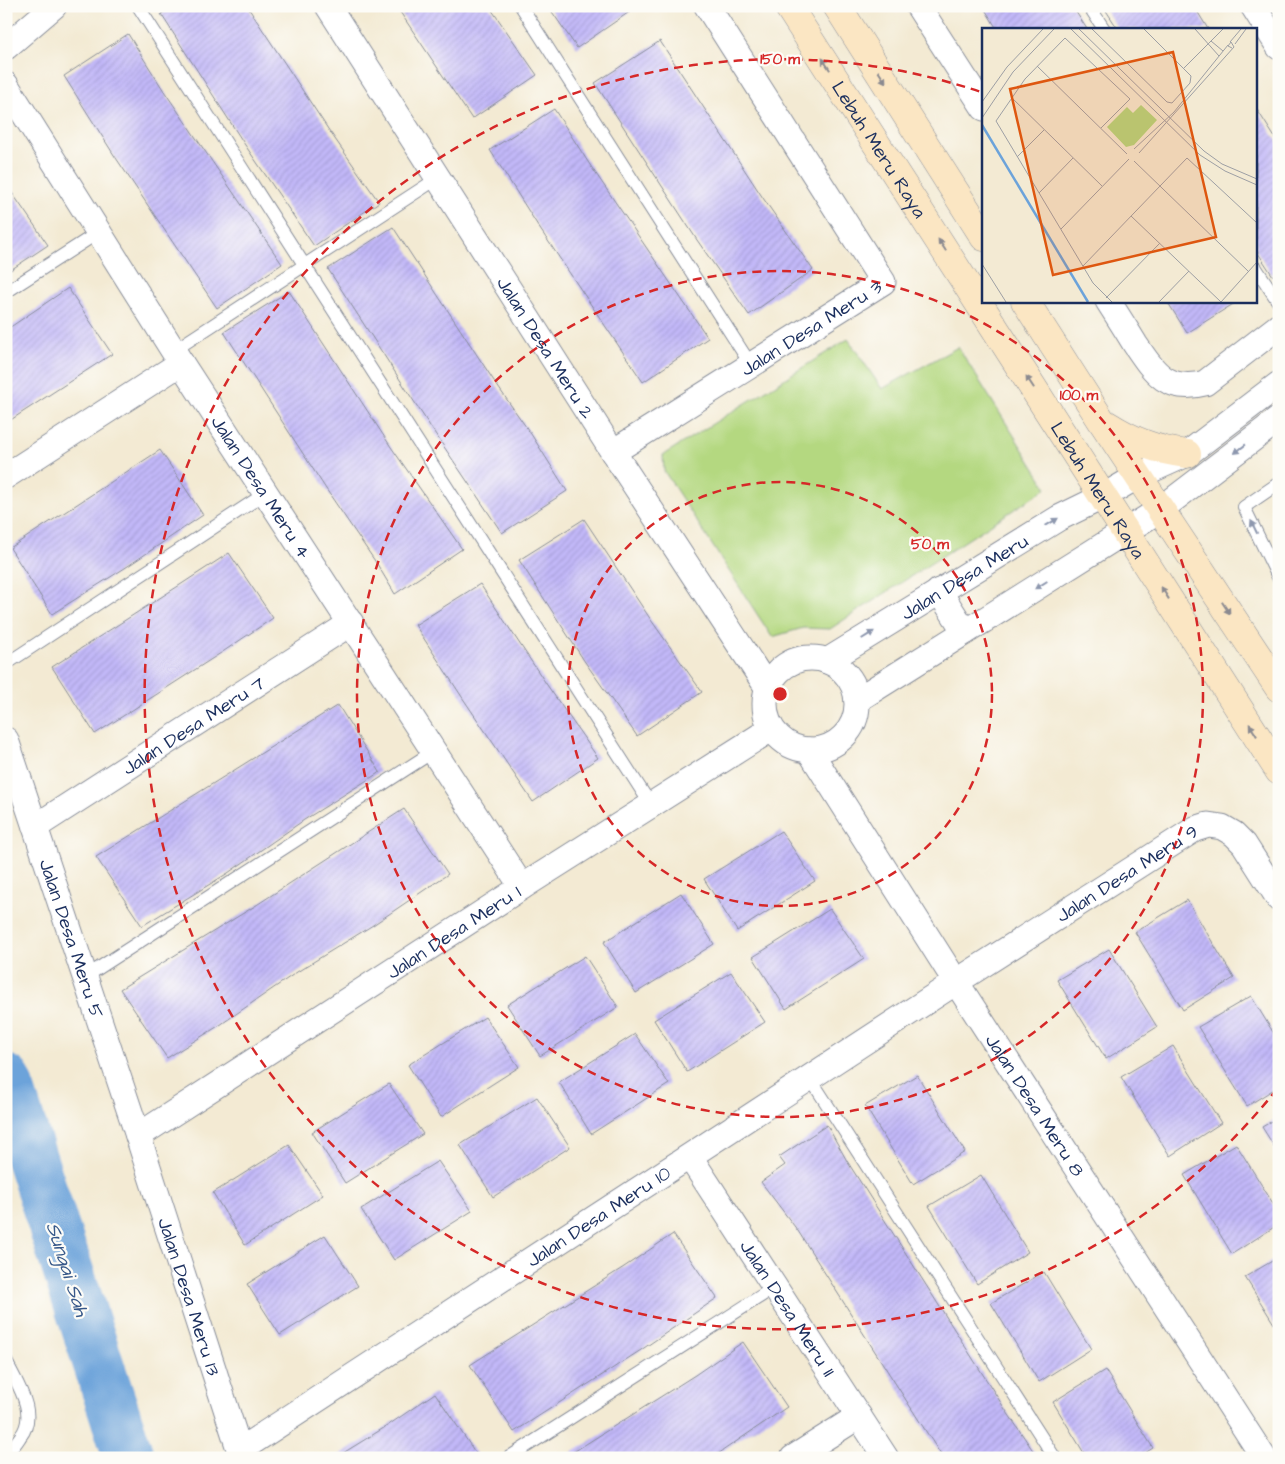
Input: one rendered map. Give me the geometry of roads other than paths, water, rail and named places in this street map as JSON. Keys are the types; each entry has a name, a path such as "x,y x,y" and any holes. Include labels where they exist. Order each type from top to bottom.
{"main road":[{"name":"Lebuh Meru Raya","path":"788,6 1279,771"},
{"path":"837,6 982,234"},
{"name":"Lebuh Meru Raya","path":"1026,302 1101,420 1279,688"},
{"path":"1101,420 1146,446 1187,454"}],"street":[{"path":"6,47 54,6"},
{"name":"Jalan Desa Meru 2","path":"328,6 613,452 767,687"},
{"name":"Jalan Desa Meru 3","path":"613,452 884,282 707,6"},
{"path":"918,6 982,105"},
{"path":"1253,6 1279,47"},
{"name":"Jalan Desa Meru 4","path":"6,85 177,357 522,888"},
{"path":"1109,302 1151,369 1163,379 1177,385 1191,386 1205,383 1279,326"},
{"path":"6,476 177,357"},
{"name":"Jalan Desa Meru","path":"827,661 1059,518 1104,496 1138,476 1187,454 1279,384"},
{"path":"857,700 1127,532 1161,509 1279,419"},
{"path":"939,591 966,632"},
{"name":"Jalan Desa Meru 7","path":"35,827 351,624"},
{"path":"813,658 827,661 838,667 854,687 857,700 856,713 852,725 845,736 834,744 822,749 809,750 794,747 781,740 771,729 764,701 767,687 774,675 785,665 813,658"},
{"name":"Jalan Desa Meru 1","path":"138,1136 771,729"},
{"name":"Jalan Desa Meru 5","path":"6,740 138,1136"},
{"name":"Jalan Desa Meru 8","path":"809,750 956,982 1264,1458"},
{"name":"Jalan Desa Meru 9","path":"956,982 1195,829 1208,825 1222,828 1234,834 1244,844 1279,899"},
{"name":"Jalan Desa Meru 10","path":"241,1454 956,982"},
{"name":"Jalan Desa Meru 13","path":"138,1136 241,1454"},
{"name":"Jalan Desa Meru 11","path":"690,1157 886,1458"},
{"path":"792,1458 859,1416"}],"lane":[{"path":"138,6 651,805"},
{"path":"521,6 751,365"},
{"path":"1089,6 1103,28"},
{"path":"177,357 305,265 438,178"},
{"path":"6,292 99,232"},
{"path":"1258,271 1279,303"},
{"path":"1279,483 1244,507 1279,579"},
{"path":"6,664 266,493"},
{"path":"86,978 434,751"},
{"path":"810,1078 1055,1458"},
{"path":"508,1458 775,1287"},
{"path":"6,1361 28,1409 26,1431 11,1449 6,1451"}],"waterway":[{"name":"Sungai Sah","path":"6,1080 129,1458"}]}
